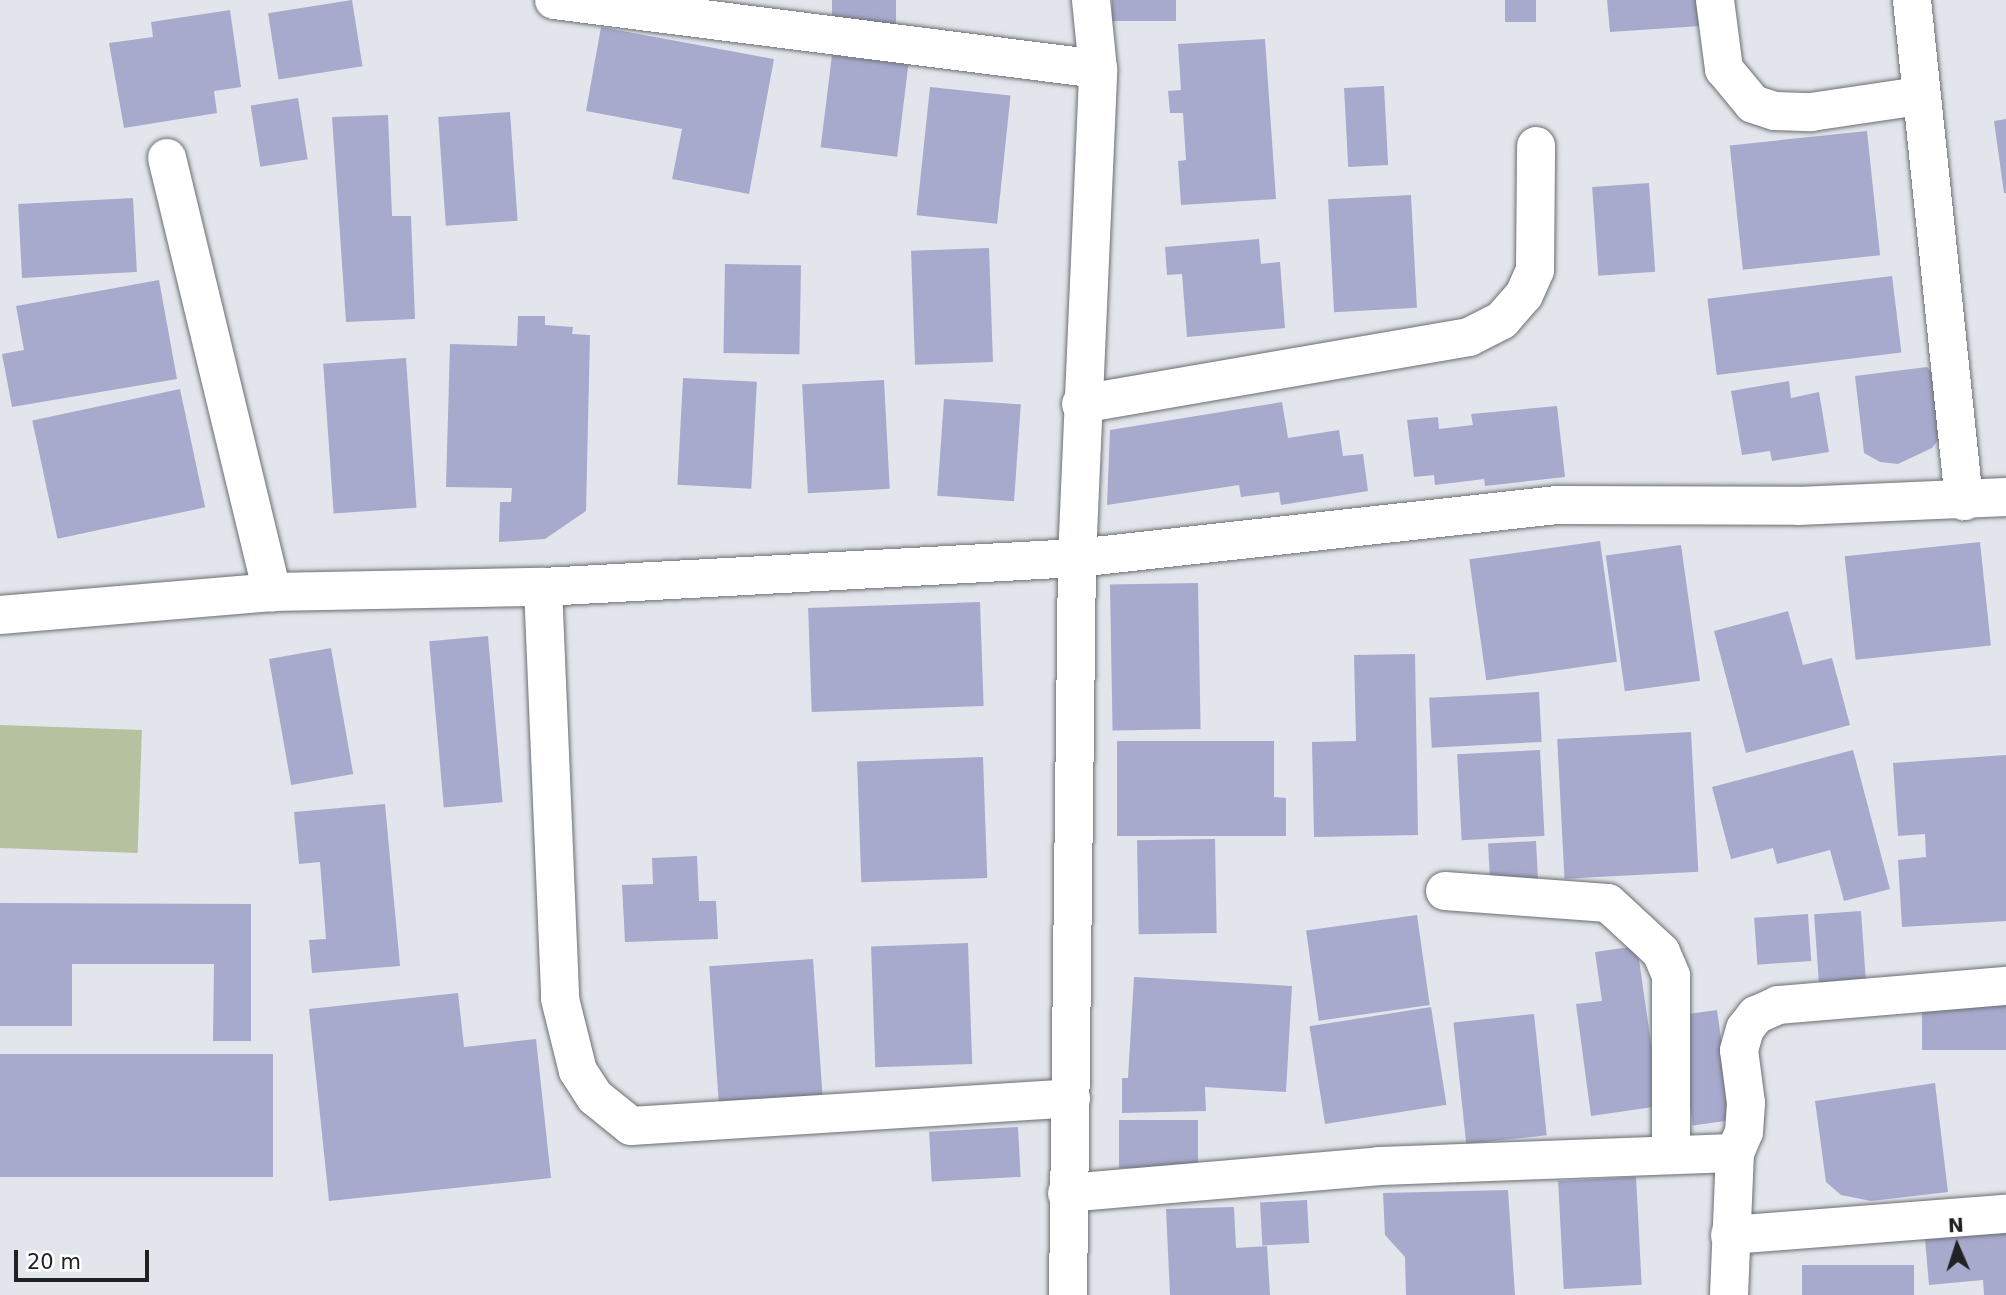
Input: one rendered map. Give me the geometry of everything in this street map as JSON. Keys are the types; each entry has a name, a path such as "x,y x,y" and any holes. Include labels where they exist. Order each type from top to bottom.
{"street":[{"path":"554,0 1098,69"},
{"path":"1068,1295 1067,1193 1071,1098 1077,558 1081,404 1098,69 1091,0"},
{"path":"1715,0 1724,69 1753,104 1775,111 1811,112 1919,96"},
{"path":"1912,0 1919,96 1964,500"},
{"path":"1081,404 1469,337 1502,320 1524,295 1535,271 1536,146"},
{"path":"167,158 272,592"},
{"path":"0,615 272,592 543,587 1077,558 1558,505 1964,500 2006,497"},
{"path":"543,587 560,999 579,1071 595,1097 631,1126 1071,1098"},
{"path":"1445,891 1608,902 1661,952 1671,976 1671,1154"},
{"path":"1729,1295 1735,1153 1744,1132 1746,1103 1739,1050 1745,1029 1756,1015 1778,1005 2006,986"},
{"path":"1067,1193 1379,1166 1735,1153"},
{"path":"1730,1235 2006,1214"}],"green space":[{"path":"0,725 142,730 138,853 0,848"}],"building":[{"path":"352,0 362,66 279,79 268,13"},
{"path":"832,0 896,0 896,25 832,25"},
{"path":"1112,0 1176,0 1176,21 1112,21"},
{"path":"1505,0 1536,0 1536,22 1505,22"},
{"path":"1607,0 1699,0 1701,26 1610,32"},
{"path":"230,10 241,87 214,91 217,113 124,128 109,43 153,37 151,22"},
{"path":"601,27 774,59 749,194 672,179 682,129 586,111"},
{"path":"1265,39 1276,199 1181,205 1178,161 1186,160 1183,113 1170,113 1168,91 1181,90 1178,44"},
{"path":"832,55 908,64 897,157 821,147"},
{"path":"1384,86 1388,165 1348,167 1344,88"},
{"path":"930,87 1011,95 997,224 917,215"},
{"path":"298,98 308,159 260,167 251,106"},
{"path":"510,112 518,221 446,226 438,117"},
{"path":"388,115 392,216 411,216 415,319 346,322 332,117"},
{"path":"2006,119 2006,193 2004,193 1994,121"},
{"path":"1867,131 1880,255 1743,270 1730,145"},
{"path":"1649,183 1655,272 1598,276 1592,187"},
{"path":"1411,195 1417,308 1334,312 1328,199"},
{"path":"133,198 137,272 22,278 18,204"},
{"path":"1259,239 1261,264 1280,262 1285,328 1187,337 1182,274 1167,275 1165,247"},
{"path":"989,248 993,362 915,365 911,251"},
{"path":"725,264 801,265 799,354 723,353"},
{"path":"1892,276 1901,352 1717,375 1707,299"},
{"path":"159,280 177,379 12,407 2,354 24,350 16,306"},
{"path":"518,316 545,316 545,325 573,327 572,334 590,335 586,511 545,539 499,542 500,502 511,502 512,488 446,487 450,344 517,346"},
{"path":"406,358 416,508 334,513 323,364"},
{"path":"1927,367 1939,381 1943,434 1932,448 1898,464 1880,462 1864,453 1855,376"},
{"path":"683,378 757,382 751,489 677,485"},
{"path":"884,380 890,489 808,493 802,384"},
{"path":"1789,381 1791,398 1819,392 1829,452 1772,461 1770,451 1742,455 1731,391"},
{"path":"180,389 205,507 57,539 32,420"},
{"path":"944,399 1021,404 1014,501 937,496"},
{"path":"1282,402 1288,438 1339,430 1343,456 1363,454 1368,491 1281,505 1279,492 1241,497 1239,485 1107,505 1110,430"},
{"path":"1557,406 1565,477 1485,486 1484,479 1435,485 1434,475 1414,477 1407,420 1438,417 1439,429 1473,425 1471,414"},
{"path":"1600,541 1617,662 1486,680 1469,559"},
{"path":"1980,542 1991,645 1856,660 1845,556"},
{"path":"1681,545 1700,681 1625,691 1606,556"},
{"path":"1198,583 1201,729 1113,731 1110,585"},
{"path":"980,602 984,706 812,712 808,608"},
{"path":"1788,611 1803,665 1832,658 1850,725 1746,753 1714,631"},
{"path":"488,636 503,802 444,808 429,641"},
{"path":"331,648 353,774 291,785 269,659"},
{"path":"1415,654 1418,835 1314,837 1312,742 1356,741 1354,655"},
{"path":"1539,692 1542,742 1432,748 1429,698"},
{"path":"1691,732 1698,872 1565,879 1557,739"},
{"path":"1117,741 1274,741 1274,797 1286,798 1286,836 1117,836"},
{"path":"1540,750 1545,836 1462,840 1457,754"},
{"path":"1853,750 1890,889 1844,901 1830,850 1777,864 1773,848 1731,859 1712,787"},
{"path":"2006,755 2006,921 1902,927 1898,860 1926,857 1925,834 1898,836 1893,763"},
{"path":"983,757 987,878 861,882 857,761"},
{"path":"385,804 400,966 312,973 309,940 326,939 320,862 299,864 294,812"},
{"path":"1215,839 1217,933 1139,934 1137,840"},
{"path":"1536,841 1538,885 1490,887 1488,844"},
{"path":"697,856 699,901 716,901 718,939 625,942 622,885 653,884 652,858"},
{"path":"0,903 251,904 251,1041 213,1041 214,964 72,964 72,1026 0,1026"},
{"path":"1861,911 1866,981 1819,984 1814,914"},
{"path":"1808,914 1811,961 1757,965 1754,918"},
{"path":"1417,915 1430,1005 1319,1021 1306,931"},
{"path":"968,943 972,1064 875,1067 871,946"},
{"path":"1637,946 1660,1106 1591,1116 1576,1004 1602,1001 1595,952"},
{"path":"813,959 823,1109 720,1116 709,966"},
{"path":"1134,977 1292,986 1286,1092 1205,1087 1206,1111 1122,1113 1122,1078 1128,1078"},
{"path":"458,993 464,1047 536,1039 551,1178 329,1201 309,1009"},
{"path":"1922,993 2006,993 2006,1050 1922,1050"},
{"path":"1431,1007 1446,1105 1325,1124 1310,1026"},
{"path":"1717,1010 1732,1120 1693,1125 1677,1016"},
{"path":"1534,1014 1547,1135 1466,1144 1453,1022"},
{"path":"0,1054 273,1054 273,1177 0,1177"},
{"path":"1935,1083 1948,1192 1871,1201 1841,1195 1826,1182 1815,1101"},
{"path":"1119,1120 1198,1120 1198,1168 1119,1168"},
{"path":"1018,1127 1021,1177 932,1182 929,1132"},
{"path":"1636,1177 1642,1285 1564,1289 1558,1181"},
{"path":"1508,1190 1515,1295 1406,1295 1405,1257 1385,1235 1383,1193"},
{"path":"1307,1200 1309,1243 1262,1245 1260,1202"},
{"path":"1234,1207 1236,1248 1267,1246 1270,1295 1170,1295 1166,1209"},
{"path":"2006,1233 2006,1295 1984,1295 1983,1280 1929,1285 1925,1239"},
{"path":"1802,1265 1914,1265 1914,1295 1802,1295"}]}
